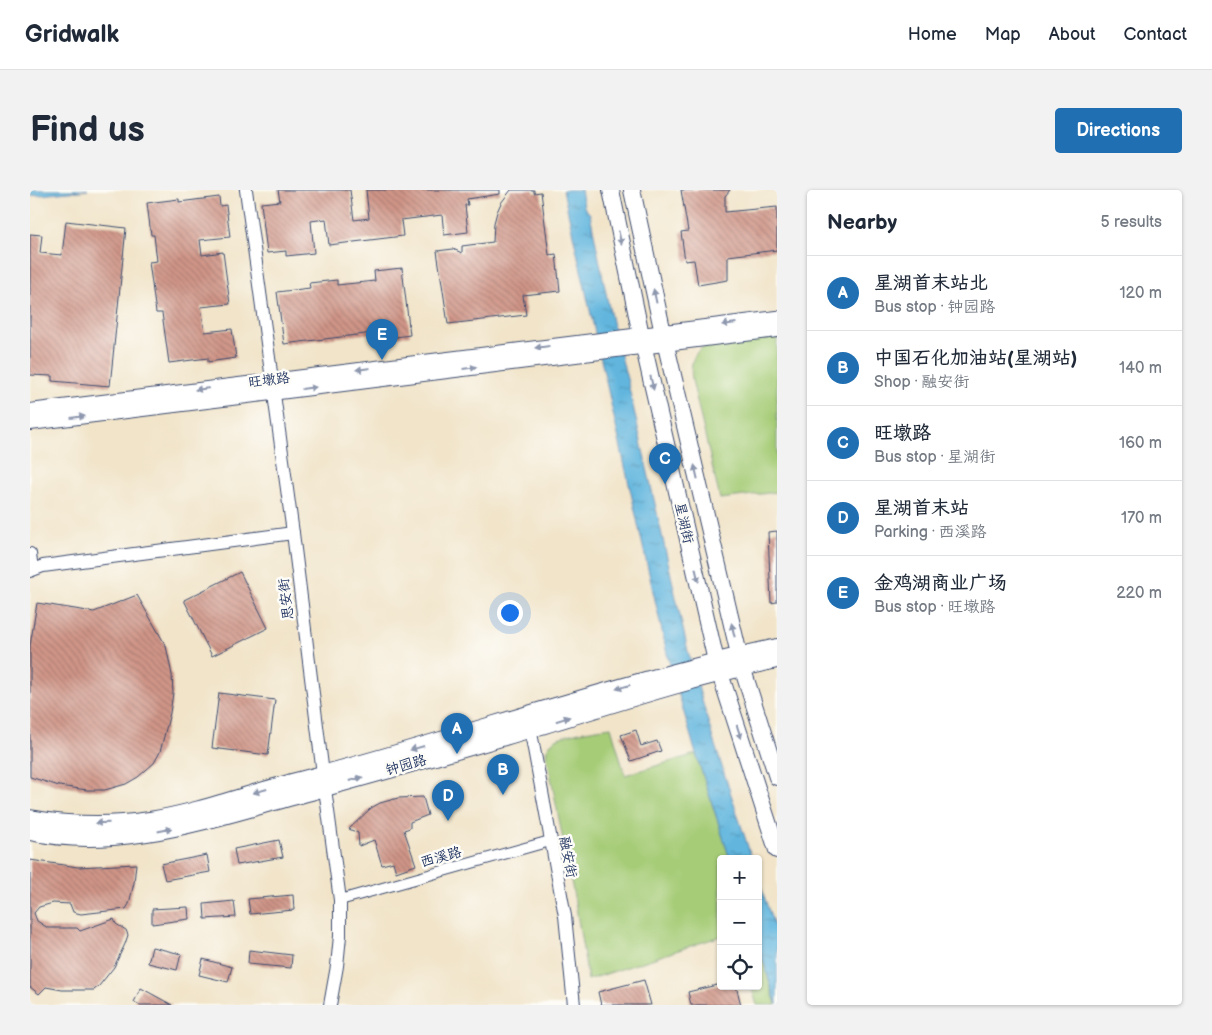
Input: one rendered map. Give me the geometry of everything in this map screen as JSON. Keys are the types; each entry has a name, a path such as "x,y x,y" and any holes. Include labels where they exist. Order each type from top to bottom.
{"main road":[{"name":"星湖街","path":"611,190 642,341 718,667 777,850"},
{"name":"星湖街","path":"632,190 740,661 777,777"},
{"name":"旺墩路","path":"30,411 273,386 642,341 777,318"},
{"name":"旺墩路","path":"665,338 777,330"},
{"name":"旺墩路","path":"30,423 273,386"},
{"name":"钟园路","path":"30,832 74,838 122,836 181,827 324,781 740,661 777,647"},
{"name":"钟园路","path":"740,661 777,660"},
{"name":"钟园路","path":"30,818 84,824 151,820 324,781"}],"street":[{"name":"思安街","path":"246,190 293,533 340,900 340,936 330,1005"},
{"path":"30,554 31,570 43,566 293,533"},
{"name":"融安街","path":"529,722 565,916 574,1005"},
{"name":"西溪路","path":"340,900 550,841"}],"green space":[{"path":"777,337 777,492 720,499 692,380 691,369 693,360 698,351 707,345"},
{"path":"611,727 625,775 696,754 729,855 717,855 717,937 588,980 546,752 549,745 557,739 580,732"},
{"path":"762,958 776,1005 757,1005 752,990 762,990"}],"water":[{"path":"30,190 88,190 30,196"},
{"path":"563,190 581,190 584,207 590,214 612,322 627,379 688,651 713,739 751,855 729,855 696,754 668,658"},
{"path":"762,890 777,935 777,1005 762,957"}],"building":[{"path":"278,190 350,190 354,220 369,218 366,190 500,190 500,194 467,199 468,205 465,205 468,232 444,235 442,215 401,220 403,236 329,245 326,219 311,221 314,253 286,256 286,251 267,253 261,203 280,201"},
{"path":"511,190 534,190 534,193 541,192 549,255 556,254 560,291 523,295 526,315 448,324 437,251 453,249 462,253 462,246 493,242 494,223 497,212"},
{"path":"681,190 730,190 725,196 725,212 777,207 777,250 728,256 728,280 698,285 694,260 685,261 681,232 688,231"},
{"path":"219,197 220,206 226,205 230,237 200,240 202,255 223,252 230,304 201,307 205,332 232,329 236,358 208,362 208,358 169,363 162,313 156,313 149,262 157,261 147,203 179,199 179,202"},
{"path":"66,221 126,228 110,386 52,381 52,376 30,375 30,234 42,235 40,253 62,255"},
{"path":"402,268 410,335 381,339 381,332 284,344 277,292 310,288 309,283 337,280 337,285 375,281 374,271"},
{"path":"777,531 777,602 771,603 768,532"},
{"path":"240,572 268,628 212,656 184,600"},
{"path":"137,595 166,646 172,675 173,693 170,713 160,752 154,763 138,777 126,784 105,790 87,790 59,786 30,777 30,646 37,603 94,612"},
{"path":"219,693 275,700 268,755 212,748"},
{"path":"636,730 641,746 657,741 661,751 631,761 621,735"},
{"path":"423,797 428,815 410,822 410,828 404,830 416,865 396,872 393,862 382,865 374,840 359,846 358,833 349,829 371,808 380,803 398,798"},
{"path":"279,840 283,857 237,865 234,849"},
{"path":"207,855 210,872 165,880 161,864"},
{"path":"30,860 78,867 136,864 134,883 126,909 81,914 73,912 70,904 53,903 39,907 34,913 37,921 48,928 77,928 80,931 114,919 116,924 126,930 128,935 114,967 94,990 62,990 46,987 39,994 30,987"},
{"path":"293,895 294,910 250,914 248,899"},
{"path":"234,901 236,917 205,919 204,904"},
{"path":"188,907 189,919 152,924 152,909"},
{"path":"152,947 181,954 177,970 148,963"},
{"path":"249,950 292,955 291,968 248,964"},
{"path":"203,959 232,967 228,982 199,975"},
{"path":"644,980 651,1005 601,1005 598,992"},
{"path":"717,985 717,990 737,990 741,1005 691,1005 688,992"},
{"path":"141,988 172,1005 140,1005 134,1002"}],"place":[{"name":"金鸡湖商业广场","path":"382,360"},
{"name":"旺墩路","path":"665,484"},
{"name":"星湖首末站北","path":"457,754"},
{"name":"中国石化加油站(星湖站)","path":"503,795"},
{"name":"星湖首末站","path":"448,821"}]}
